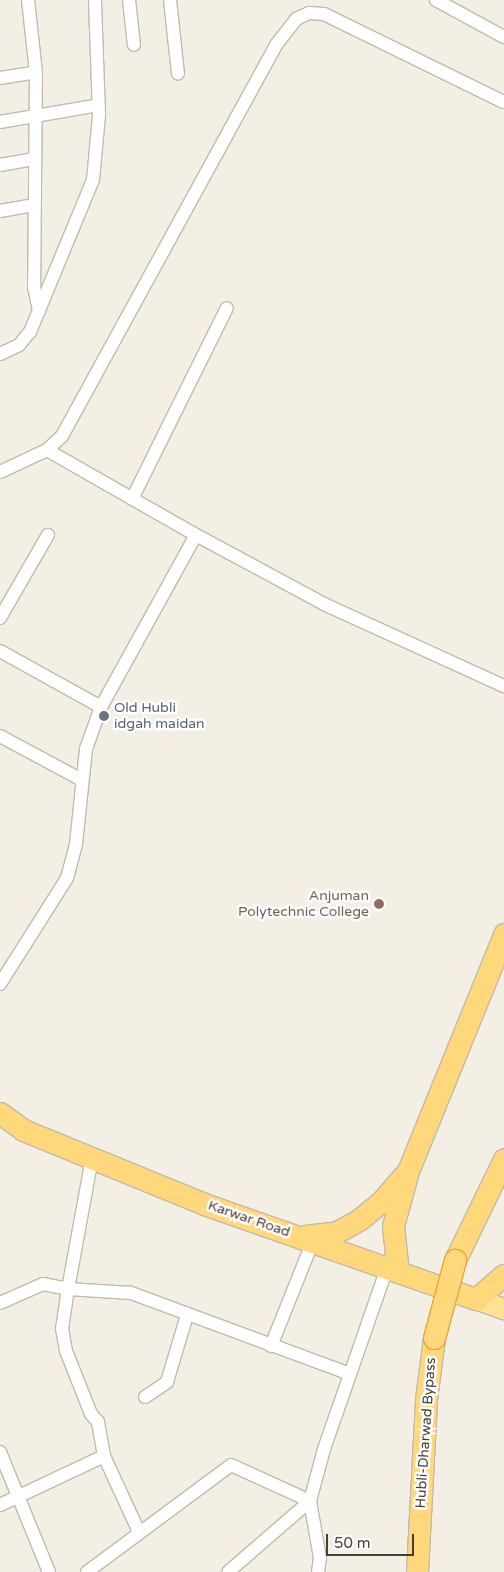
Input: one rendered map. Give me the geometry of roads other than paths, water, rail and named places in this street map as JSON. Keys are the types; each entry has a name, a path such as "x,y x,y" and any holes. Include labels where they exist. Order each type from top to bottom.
{"highway":[{"path":"393,1270 393,1226 408,1171 504,934"},
{"name":"Karwar Road","path":"0,1113 24,1130 204,1204 476,1299"},
{"name":"Hubli-Dharwad Bypass","path":"417,1572 426,1399 434,1338 455,1260 504,1159"},
{"path":"304,1238 337,1232 380,1203 408,1171"},
{"path":"476,1299 504,1275"}],"main road":[{"name":"Karwar Road","path":"476,1299 504,1309"}],"street":[{"path":"28,0 36,72 34,114 34,287 39,311"},
{"path":"0,354 19,345 30,332 93,180 98,154 99,105 96,0"},
{"path":"129,0 134,45"},
{"path":"170,0 178,74"},
{"path":"436,0 504,37"},
{"path":"459,0 460,13"},
{"path":"0,472 47,450 62,436 276,45 296,19 309,13 324,14 504,102"},
{"path":"0,78 36,72"},
{"path":"0,122 34,114 99,105"},
{"path":"0,165 34,159"},
{"path":"0,211 34,205"},
{"path":"132,499 227,308"},
{"path":"47,450 196,536 326,605 504,686"},
{"path":"0,618 48,535"},
{"path":"0,984 67,878 76,844 86,749 101,707 196,536"},
{"path":"0,651 101,707"},
{"path":"0,736 82,780"},
{"path":"92,1158 62,1329 66,1351 91,1414 98,1422 104,1456 139,1532"},
{"path":"271,1346 304,1238"},
{"path":"318,1572 320,1558 310,1501 350,1374 393,1270"},
{"path":"0,1303 43,1284 68,1289 131,1293 350,1374"},
{"path":"145,1398 166,1382 187,1315"},
{"path":"0,1452 49,1572"},
{"path":"0,1505 104,1456"},
{"path":"87,1572 231,1465 310,1501"},
{"path":"228,1572 310,1501"}],"place":[{"name":"Old Hubli idgah maidan","path":"104,716"},
{"name":"Anjuman Polytechnic College","path":"379,904"}]}
